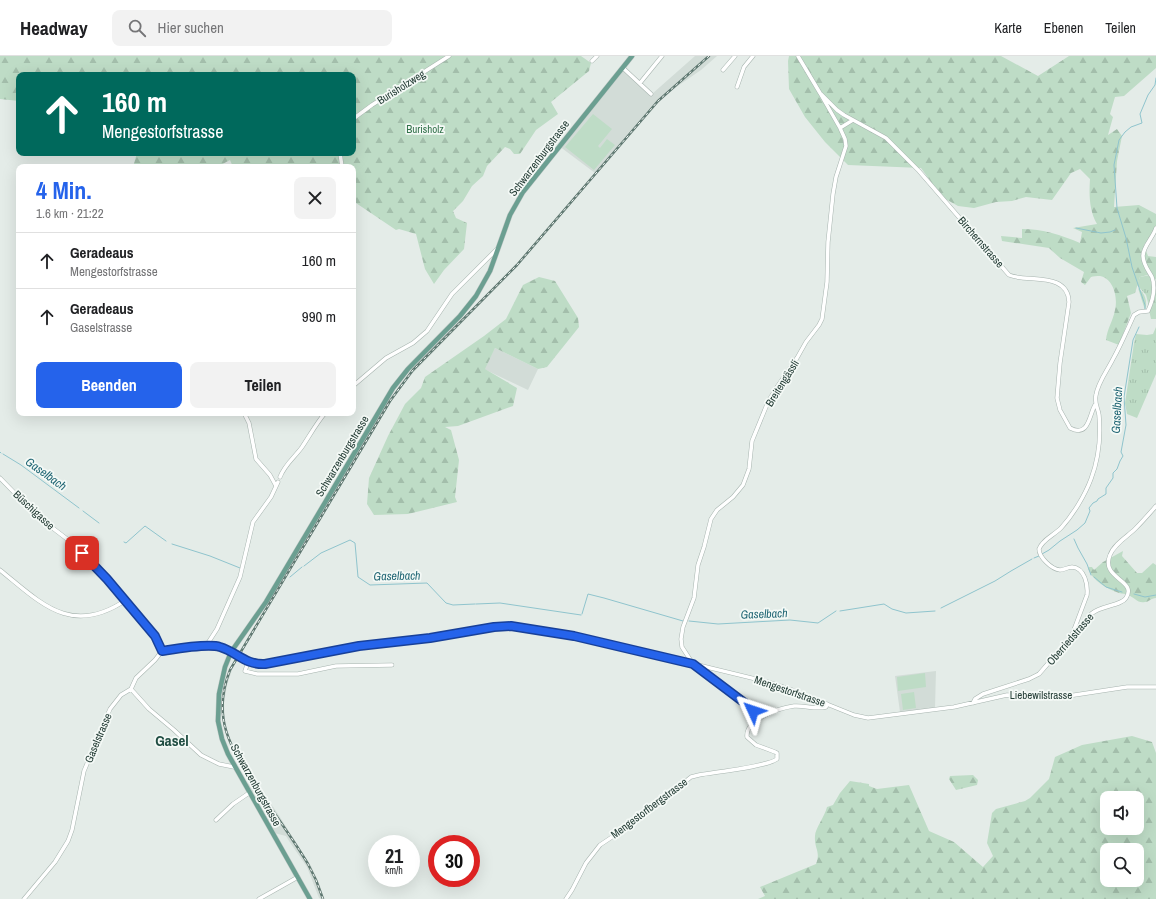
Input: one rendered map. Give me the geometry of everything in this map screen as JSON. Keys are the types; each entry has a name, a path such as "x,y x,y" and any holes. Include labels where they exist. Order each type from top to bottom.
{"main road":[{"name":"Schwarzenburgstrasse","path":"310,899 234,767 222,739 218,712 221,684 227,661 231,652 266,602 393,388 408,369 471,302 488,276 512,211 528,185 632,56"}],"street":[{"name":"Burisholzweg","path":"356,117 449,56"},
{"path":"592,61 597,56"},
{"path":"640,83 662,56"},
{"path":"723,70 735,56"},
{"path":"737,87 744,67 753,56"},
{"name":"Birchernstrasse","path":"798,56 820,93 837,110 883,136 920,171 1009,275 1016,278 1033,278 1051,281 1059,284 1065,289 1068,294 1069,302 1060,363 1057,398 1058,407 1070,428 1078,430 1084,429 1088,425 1095,405 1098,388 1114,359 1134,315 1139,312 1148,311 1154,288 1152,278 1144,263 1143,256 1156,228"},
{"path":"622,68 651,94"},
{"name":"Breitengässli","path":"693,664 682,647 680,639 694,598 698,565 711,519 717,510 737,492 744,481 749,468 752,441 768,402 822,319 828,278 828,242 832,200 836,177 846,146 845,138 820,93"},
{"path":"840,128 853,120"},
{"path":"356,383 386,358 413,343 427,331 452,294 498,248"},
{"path":"1072,635 1087,595 1088,588 1086,580 1081,572 1075,568 1061,570 1054,568 1041,556 1039,549 1041,544 1058,530 1067,520 1091,480 1100,443 1099,415 1095,405"},
{"path":"206,646 217,629 240,577 253,522 271,498 277,484 256,460 250,428 245,416"},
{"path":"280,476 284,468 302,446 323,416"},
{"name":"Büschigasse","path":"0,478 37,516 67,539 87,557 126,600 155,636 162,651"},
{"name":"Oberriedstrasse","path":"973,703 975,698 983,694 1029,679 1039,674 1094,611 1120,603 1127,597 1127,585 1110,570 1108,564 1109,557 1115,548 1156,506"},
{"path":"0,570 28,593 55,611 66,614 83,615 99,613 110,610 126,600"},
{"name":"Mengestorfstrasse","path":"231,652 248,662 257,664 270,663 359,646 430,638 494,627 511,626 581,638 776,684 858,716 870,718 954,707 973,703"},
{"path":"162,651 206,646 220,646 231,652"},
{"name":"Gaselstrasse","path":"24,899 55,862 68,841 72,830 82,779 112,706 121,695 131,689 136,678 155,660 162,651"},
{"path":"248,662 245,671 257,674 303,674 336,666 392,665"},
{"path":"693,664 752,708 766,714"},
{"name":"Liebewilstrasse","path":"973,703 1007,695 1063,696 1127,687 1156,687"},
{"path":"131,689 150,710 199,753 219,764 234,767"},
{"path":"752,708 755,722 766,714 794,706 817,708 826,707 828,704"},
{"name":"Mengestorfbergstrasse","path":"566,899 590,857 600,845 633,823 691,777 774,761 777,758 777,753 756,745 748,738 747,732 755,722"},
{"path":"216,820 233,804 249,793"},
{"path":"260,899 298,877"}],"shaded area":[{"path":"695,56 717,56 701,70 669,92 659,102 508,276 407,379 391,402 233,667 227,685 224,703 225,723 231,742 245,767 278,814 311,866 324,899 321,899 319,898 307,867 286,836 274,833 246,784 250,782 230,746 223,724 222,703 224,685 231,666 400,384 507,275 595,173 559,146 623,68 652,94"},
{"path":"495,348 538,369 528,390 484,369"},
{"path":"936,671 935,708 900,712 895,676"}],"green space":[{"name":"Burisholz","path":"0,56 581,56 591,63 589,71 551,102 558,114 536,130 520,154 514,154 510,149 505,147 487,166 483,176 472,186 463,201 453,211 456,218 467,223 464,249 444,270 434,284 425,269 416,234 399,229 396,230 356,203 356,164 232,164 230,160 223,164 134,164 136,156 356,156 356,72 16,72 16,101 0,99"},
{"path":"789,56 1001,56 1038,76 1069,56 1156,56 1156,68 1124,96 1115,97 1110,114 1113,117 1108,135 1117,129 1122,136 1117,161 1114,207 1139,205 1156,214 1156,230 1144,245 1148,256 1156,257 1156,280 1151,274 1140,277 1135,293 1127,296 1131,313 1119,345 1106,340 1116,305 1114,290 1109,281 1100,276 1093,276 1085,285 1081,282 1084,272 1060,258 1049,248 1002,241 1001,236 1022,238 1022,229 1052,233 1080,243 1082,232 1073,228 1097,224 1091,208 1090,179 1080,169 1071,173 1052,200 1026,197 1012,201 996,202 974,208 958,206 942,197 921,168 848,165 825,142 805,117 789,89"},
{"path":"593,114 612,129 598,146 600,148 607,139 615,145 594,170 565,147"},
{"path":"1150,275 1153,288 1149,306 1146,295 1137,285 1140,277"},
{"path":"539,277 555,281 578,318 579,327 547,367 538,369 495,348 485,369 517,388 513,406 458,426 445,427 451,430 459,460 455,497 457,502 408,514 374,515 367,504 369,478 388,436 405,404 421,388 425,377 506,319 523,285"},
{"path":"1156,287 1156,319 1151,319 1149,310"},
{"path":"1138,288 1145,298 1145,310"},
{"path":"1156,327 1156,374 1137,418 1127,414 1125,403 1134,343 1136,334 1153,334"},
{"path":"1123,551 1122,556 1137,573 1142,573 1153,563 1156,565 1156,598 1146,602 1140,602 1127,594 1119,593 1105,587 1090,573 1088,569 1089,567 1092,567 1094,570 1103,562"},
{"path":"925,673 926,687 898,691 897,677"},
{"path":"914,692 916,708 903,710 901,694"},
{"path":"1132,736 1152,742 1156,753 1156,899 758,899 765,896 760,887 816,864 818,853 815,833 827,807 833,805 840,793 850,781 869,784 869,786 877,789 909,785 929,831 954,842 983,867 993,856 987,843 992,813 996,809 1025,801 1030,798 1049,779 1055,757 1082,745"},
{"path":"973,775 978,780 977,785 956,790 949,779 950,776"}],"waterway":[{"name":"Gaselbach","path":"1145,309 1132,267 1126,238 1117,208 1114,165 1119,140 1131,127 1142,123 1140,114 1148,95 1155,85 1156,78"},
{"path":"1076,228 1101,233 1115,230"},
{"name":"Gaselbach","path":"1042,554 1085,523 1090,511 1089,508 1093,503 1106,494 1106,488 1113,478 1113,473 1117,469 1123,456 1121,452 1126,425 1124,397 1133,340 1139,327"},
{"name":"Gaselbach","path":"3,454 21,465 79,508"},
{"name":"Gaselbach","path":"83,511 99,523"},
{"name":"Gaselbach","path":"124,542 126,543 145,526 166,541"},
{"path":"1074,539 1091,575"},
{"name":"Gaselbach","path":"304,566 321,553 350,540 355,543 358,577 370,585 427,583 446,603 453,605 475,604"},
{"name":"Gaselbach","path":"172,544 210,556 240,568"},
{"name":"Gaselbach","path":"1034,558 1039,556"},
{"name":"Gaselbach","path":"941,608 995,581 1032,559"},
{"name":"Gaselbach","path":"290,577 302,567"},
{"path":"1094,577 1106,587 1122,592"},
{"name":"Gaselbach","path":"582,614 588,594 683,621"},
{"path":"1134,594 1145,597 1156,595"},
{"name":"Gaselbach","path":"476,604 500,603 581,615"},
{"name":"Gaselbach","path":"840,611 884,604 892,609 906,613 935,611"},
{"name":"Gaselbach","path":"689,621 718,624 790,620 818,623 836,611"}],"railway":[{"path":"323,899 308,864 241,763 227,735 222,705 224,688 230,670 390,401 413,370 517,265 658,101 709,56"}],"district":[{"name":"Gasel","path":"172,740"}],"route":[{"path":"82,553 107,579 155,636 162,651 218,646 248,662 265,664 359,646 430,638 502,626 522,627 608,643 693,664 752,708 753,711"}]}
